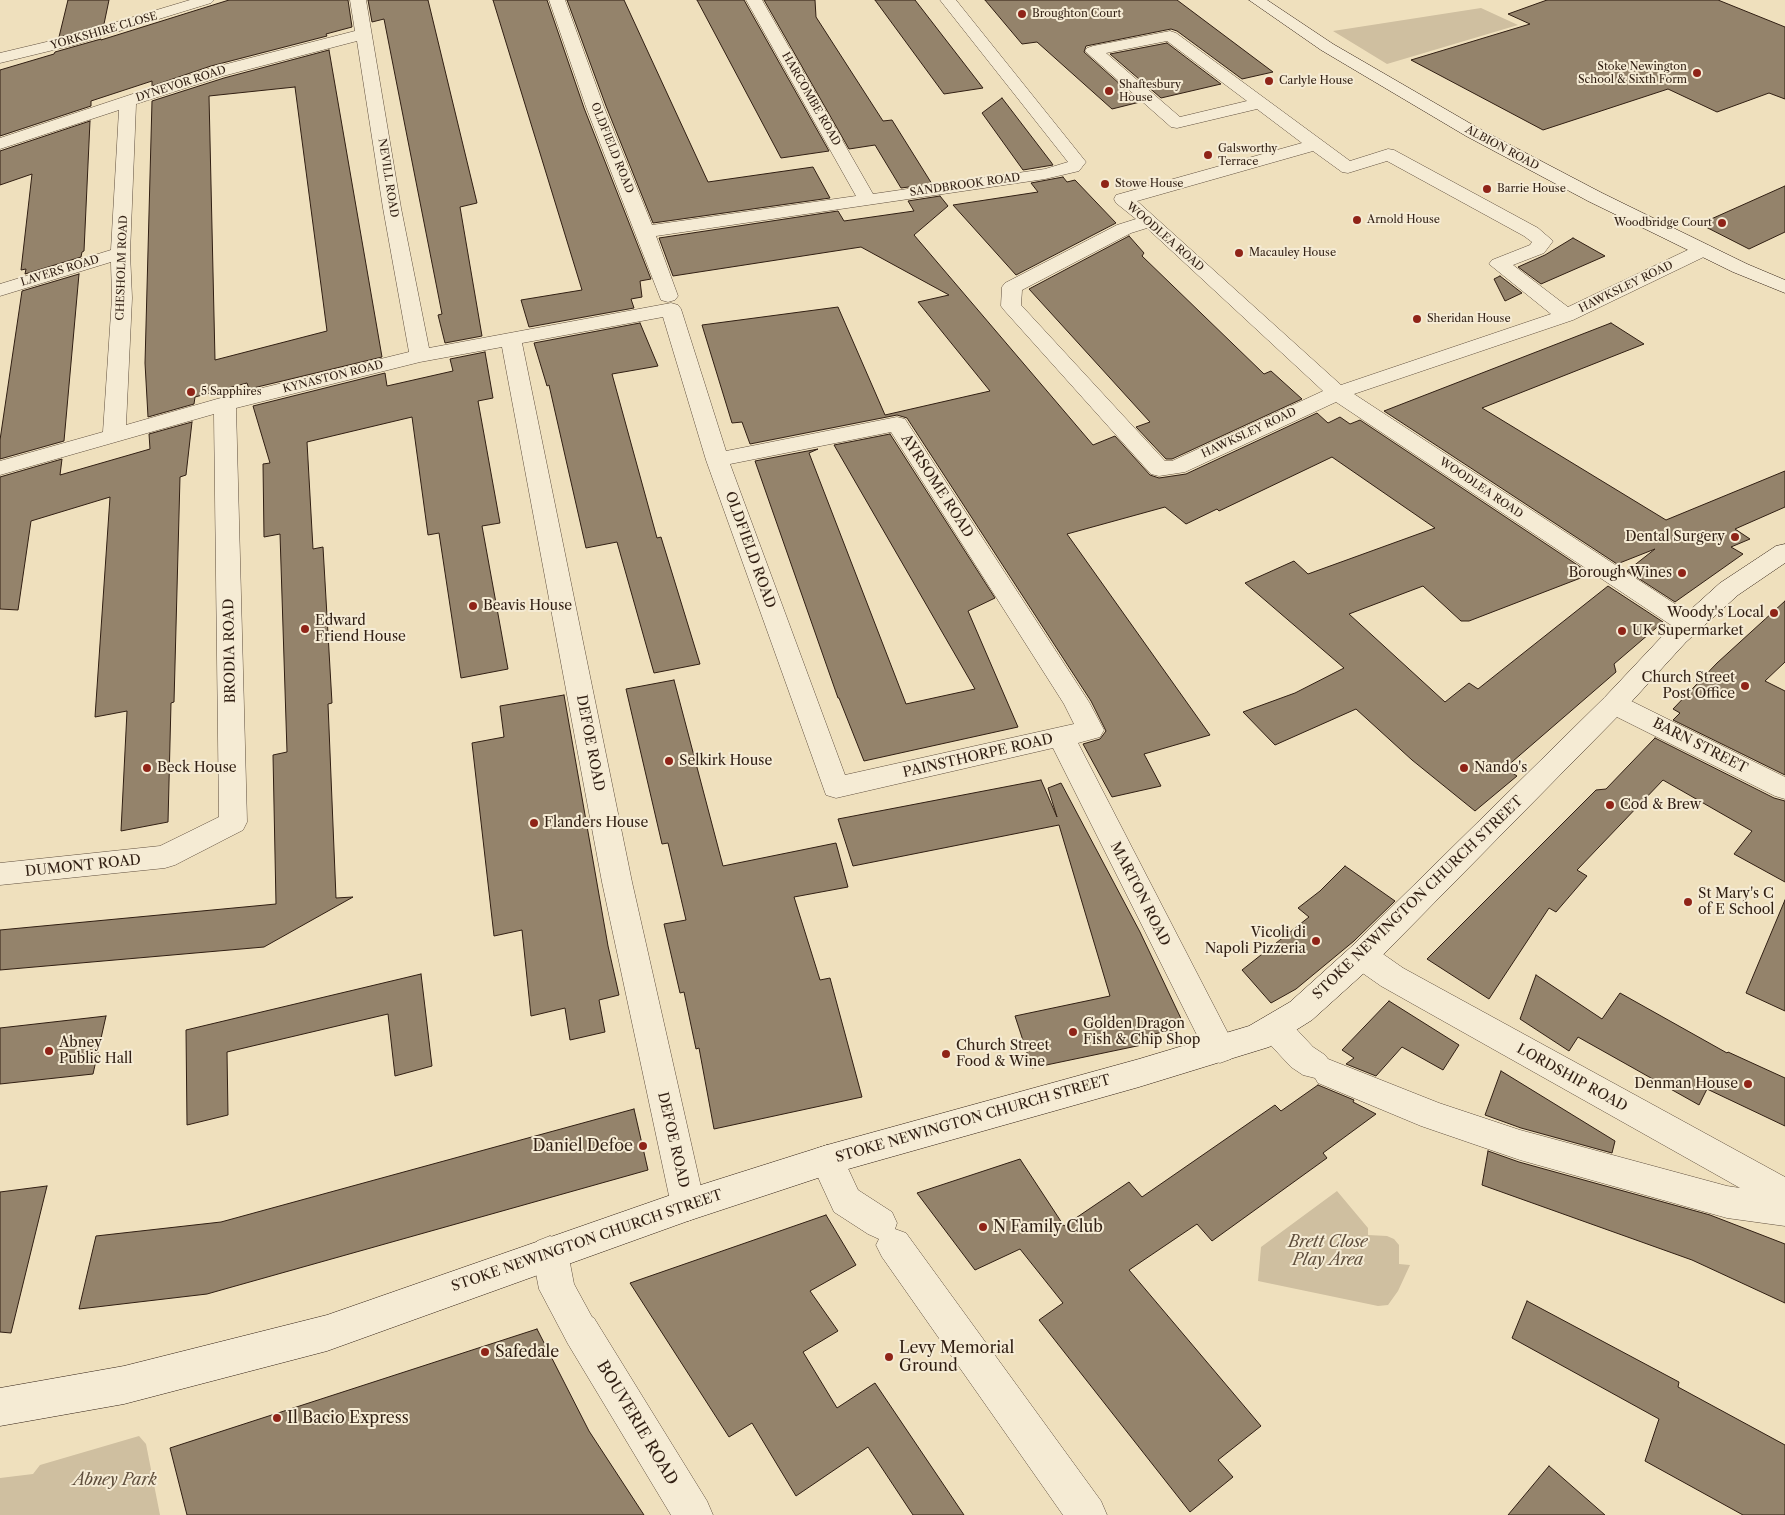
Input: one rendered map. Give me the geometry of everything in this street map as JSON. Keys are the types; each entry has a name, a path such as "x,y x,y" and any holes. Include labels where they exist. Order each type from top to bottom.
{"street":[{"name":"YORKSHIRE CLOSE","path":"0,58 68,42 206,0"},
{"name":"NEVILL ROAD","path":"358,0 392,208 420,356"},
{"name":"OLDFIELD ROAD","path":"557,0 595,107 645,232 670,303 717,460 836,788"},
{"name":"HARCOMBE ROAD","path":"754,0 868,199"},
{"name":"SANDBROOK ROAD","path":"645,232 1045,174 1073,167 1077,162 948,0"},
{"name":"ALBION ROAD","path":"1257,0 1327,48 1472,132 1595,198 1785,287"},
{"name":"DYNEVOR ROAD","path":"0,144 128,101 270,57 346,37 365,35"},
{"path":"1260,103 1177,123 1093,51 1170,36 1348,168 1388,154 1532,232 1543,241 1537,249 1499,264 1566,316"},
{"name":"CHESHOLM ROAD","path":"114,436 122,298 120,253 126,168 128,101"},
{"name":"WOODLEA ROAD","path":"1317,144 1123,199 1150,221 1337,393 1689,625"},
{"name":"HAWKSLEY ROAD","path":"1150,221 1124,229 1012,287 1011,306 1159,469 1177,467 1337,393 1566,316 1703,250"},
{"name":"LAVERS ROAD","path":"0,290 120,253"},
{"name":"KYNASTON ROAD","path":"0,468 225,404 420,356 511,339 670,303"},
{"name":"DEFOE ROAD","path":"511,339 528,434 563,600 619,891 688,1205"},
{"name":"BRODIA ROAD","path":"166,857 233,822 225,404"},
{"name":"AYRSOME ROAD","path":"717,460 897,424 1076,702"},
{"name":"STOKE NEWINGTON CHURCH STREET","path":"0,1407 124,1385 327,1333 688,1205 827,1160 1258,1037 1301,1011 1362,956 1614,704 1689,625 1730,589 1780,560"},
{"name":"PAINSTHORPE ROAD","path":"836,788 1062,738 1090,730 1076,702"},
{"name":"BARN STREET","path":"1614,704 1785,789"},
{"name":"MARTON ROAD","path":"1062,738 1220,1049"},
{"name":"DUMONT ROAD","path":"0,874 166,857"},
{"name":"LORDSHIP ROAD","path":"1362,956 1392,978 1785,1195"},
{"path":"1275,1028 1302,1057 1321,1069 1432,1116 1520,1145 1637,1179 1727,1202 1785,1210"},
{"path":"827,1160 836,1185 846,1201 887,1234 986,1376 1087,1515"},
{"name":"BOUVERIE ROAD","path":"550,1253 557,1289 693,1515"}],"green space":[{"path":"1481,8 1518,25 1387,64 1333,31"},
{"name":"Brett Close Play Area","path":"1337,1191 1368,1228 1368,1235 1387,1236 1394,1239 1399,1245 1399,1264 1410,1265 1398,1291 1388,1305 1378,1306 1258,1281 1261,1247"},
{"name":"Abney Park","path":"139,1436 146,1444 160,1515 0,1515 0,1478 33,1474 40,1465"}],"building":[{"path":"68,0 109,0 104,24 59,37"},
{"path":"229,0 348,0 352,27 326,34 327,36 211,66 152,86 152,81 91,101 91,106 0,136 0,70"},
{"path":"368,0 428,0 477,203 460,207 482,336 445,343 438,315 442,314 384,19 372,22"},
{"path":"493,0 547,0 584,108 651,279 640,281 642,297 631,299 634,308 529,327 521,300 582,290"},
{"path":"567,0 624,0 708,182 813,167 830,198 653,223 606,106"},
{"path":"697,0 744,0 829,151 781,158"},
{"path":"764,0 815,0 816,17 883,121 892,120 932,184 901,188 875,145 849,149"},
{"path":"875,0 915,0 983,88 944,94"},
{"path":"985,0 1177,0 1273,72 1242,79 1177,31 1171,29 1086,46 1084,52 1140,102 1112,109 1037,42 1022,44"},
{"path":"1547,0 1718,0 1785,27 1785,99 1769,93 1717,112 1668,89 1543,130 1411,60 1530,24 1508,14"},
{"path":"1167,43 1221,84 1161,98 1110,54"},
{"path":"329,50 382,357 249,389 247,383 195,397 194,404 148,417 145,363 152,101 224,78","holes":["295,87 327,331 215,360 209,96"]},
{"path":"1002,98 1053,165 1023,170 982,113"},
{"path":"90,121 84,251 81,257 25,274 26,269 21,270 32,174 0,185 0,151"},
{"path":"1063,177 1067,182 1075,180 1116,223 1016,275 953,205 1038,192 1031,183"},
{"path":"1785,186 1785,232 1749,249 1700,224"},
{"path":"940,196 948,206 914,235 1093,445 1115,436 1150,475 1159,478 1186,474 1317,413 1328,423 1340,417 1350,424 1360,420 1591,574 1469,621 1461,621 1423,586 1349,614 1445,702 1469,683 1478,689 1608,586 1663,622 1614,664 1616,672 1505,768 1517,776 1475,811 1412,760 1356,709 1275,745 1243,712 1295,693 1344,668 1245,583 1294,561 1308,574 1435,528 1332,457 1219,511 1217,509 1186,524 1165,507 1067,534 1210,735 1144,754 1161,786 1112,797 1083,744 1100,739 1106,731 1091,701 907,418 897,415 750,444 742,422 732,423 702,325 838,307 885,415 990,391 918,302 949,295 861,247 673,276 659,238 838,211 844,221 914,211 908,201"},
{"path":"1129,236 1144,253 1142,256 1264,374 1271,371 1302,399 1172,459 1166,459 1136,427 1150,422 1029,289"},
{"path":"1573,238 1605,256 1541,284 1518,267 1545,255"},
{"path":"79,274 64,441 0,459 0,440 22,291"},
{"path":"1500,276 1522,293 1505,301 1494,279"},
{"path":"640,323 658,366 612,374 657,538 661,537 700,664 654,673 617,542 586,548 549,385 547,386 534,343"},
{"path":"1611,323 1644,344 1482,408 1666,520 1785,471 1785,507 1735,529 1750,539 1731,547 1743,554 1675,602 1627,571 1655,549 1617,564 1384,411"},
{"path":"485,352 493,398 478,401 500,523 482,526 508,669 461,678 439,533 428,535 412,417 307,442 313,549 323,547 332,703 328,704 336,898 353,897 264,947 0,970 0,930 276,904 273,755 287,752 280,534 264,537 263,464 270,463 253,406 385,373 387,386 453,371 450,359"},
{"path":"192,422 186,475 180,477 174,702 171,703 168,822 121,831 127,711 95,717 110,497 31,521 18,610 0,609 0,477 62,459 60,475 150,449 149,434"},
{"path":"890,434 995,598 968,611 1018,727 864,761 838,698 755,461 818,449 809,453 906,704 975,689 834,445"},
{"path":"1785,601 1785,662 1765,681 1785,691 1785,775 1673,720 1680,713 1673,709 1717,663"},
{"path":"674,680 723,866 836,843 848,887 794,897 820,980 830,978 862,1097 714,1129 699,1048 696,1049 684,992 680,993 664,924 686,920 668,843 662,844 626,689"},
{"name":"Flanders House","path":"564,695 608,946 619,995 599,1000 605,1032 570,1040 565,1008 531,1016 522,930 494,936 472,743 504,737 500,706"},
{"path":"1655,738 1774,798 1785,801 1785,882 1734,854 1752,831 1663,780 1577,870 1587,876 1556,912 1549,908 1489,999 1427,959 1596,790 1606,789"},
{"path":"1041,780 1057,817 1048,788 1061,783 1140,932 1185,1027 1154,1034 1156,1042 1032,1068 1015,1016 1110,996 1059,825 853,866 838,819"},
{"path":"1345,866 1395,901 1354,941 1296,989 1271,1003 1242,970 1309,917 1298,908 1320,891"},
{"path":"1785,900 1785,1011 1746,993"},
{"path":"421,974 432,1066 395,1076 388,1014 227,1052 228,1115 187,1125 186,1030"},
{"path":"1536,975 1602,1019 1620,993 1727,1053 1785,1078 1785,1126 1707,1089 1699,1105 1578,1037 1569,1051 1520,1019"},
{"path":"1389,1001 1459,1045 1443,1070 1402,1047 1376,1076 1346,1064 1354,1058 1342,1050"},
{"name":"Abney Public Hall","path":"106,1016 93,1074 0,1084 0,1028"},
{"path":"1501,1071 1615,1141 1612,1153 1521,1128 1485,1115"},
{"path":"1318,1085 1354,1100 1353,1102 1376,1114 1323,1153 1327,1158 1212,1241 1197,1224 1129,1270 1261,1426 1218,1460 1233,1477 1190,1512 1039,1320 1063,1303 1020,1249 975,1270 917,1193 1020,1159 1064,1226 1129,1182 1142,1197 1275,1105 1281,1111"},
{"path":"634,1109 648,1170 207,1294 79,1309 96,1236 221,1222"},
{"path":"1488,1151 1519,1162 1710,1215 1785,1244 1785,1303 1692,1260 1482,1185"},
{"path":"47,1186 11,1333 0,1332 0,1192"},
{"path":"826,1215 856,1265 810,1291 838,1331 803,1352 837,1408 875,1383 964,1515 913,1515 868,1447 796,1496 752,1423 729,1437 630,1283"},
{"path":"1527,1301 1679,1382 1678,1387 1785,1445 1785,1515 1743,1515 1645,1461 1659,1419 1512,1338"},
{"path":"537,1329 589,1431 644,1515 187,1515 170,1448"},
{"path":"1549,1466 1605,1515 1508,1515"}],"place":[{"name":"Broughton Court","path":"1022,14"},
{"name":"Stoke Newington School & Sixth Form","path":"1697,73"},
{"name":"Carlyle House","path":"1269,81"},
{"name":"Shaftesbury House","path":"1109,91"},
{"name":"Galsworthy Terrace","path":"1208,155"},
{"name":"Stowe House","path":"1105,184"},
{"name":"Barrie House","path":"1487,189"},
{"name":"Arnold House","path":"1357,220"},
{"name":"Woodbridge Court","path":"1722,223"},
{"name":"Macauley House","path":"1239,253"},
{"name":"Sheridan House","path":"1417,319"},
{"name":"5 Sapphires","path":"191,392"},
{"name":"Dental Surgery","path":"1735,537"},
{"name":"Borough Wines","path":"1682,573"},
{"name":"Beavis House","path":"473,606"},
{"name":"Woody's Local","path":"1774,613"},
{"name":"Edward Friend House","path":"305,629"},
{"name":"UK Supermarket","path":"1622,631"},
{"name":"Church Street Post Office","path":"1745,686"},
{"name":"Selkirk House","path":"669,761"},
{"name":"Beck House","path":"147,768"},
{"name":"Nando's","path":"1464,768"},
{"name":"Cod & Brew","path":"1610,805"},
{"name":"Flanders House","path":"534,823"},
{"name":"St Mary's C of E School","path":"1688,902"},
{"name":"Vicoli di Napoli Pizzeria","path":"1316,941"},
{"name":"Golden Dragon Fish & Chip Shop","path":"1073,1032"},
{"name":"Abney Public Hall","path":"49,1051"},
{"name":"Church Street Food & Wine","path":"946,1054"},
{"name":"Denman House","path":"1748,1084"},
{"name":"Daniel Defoe","path":"643,1146"},
{"name":"N Family Club","path":"983,1227"},
{"name":"Safedale","path":"485,1352"},
{"name":"Levy Memorial Ground","path":"889,1357"},
{"name":"Il Bacio Express","path":"277,1418"}]}
